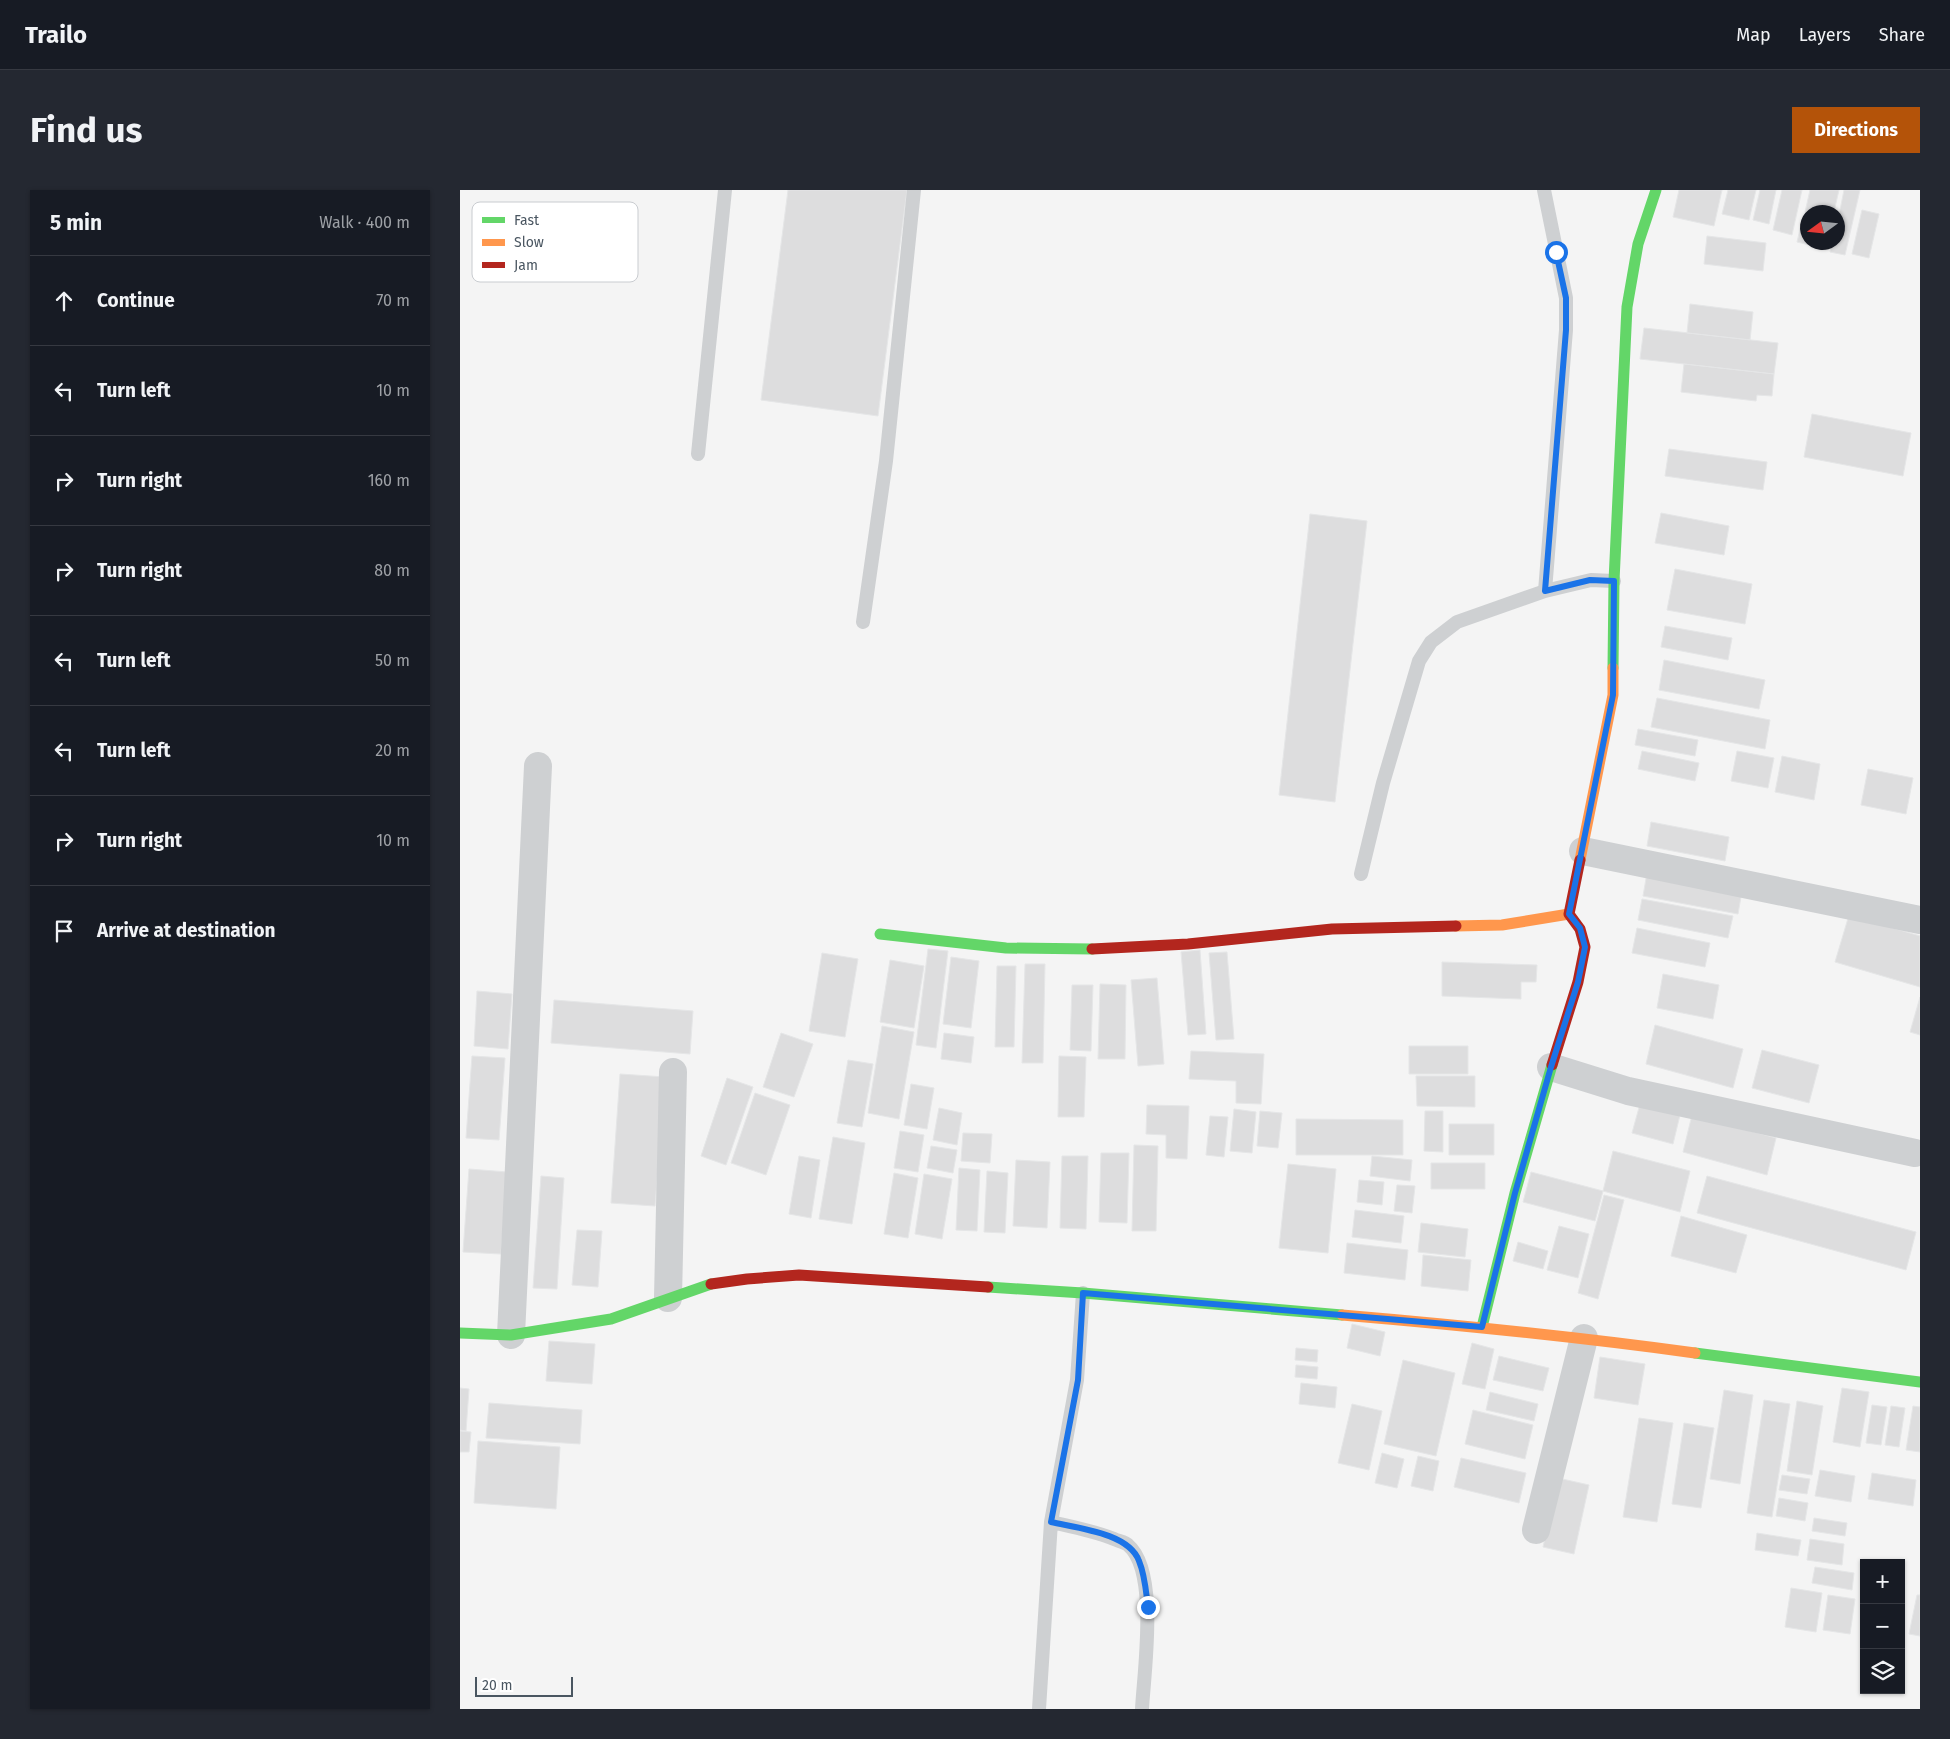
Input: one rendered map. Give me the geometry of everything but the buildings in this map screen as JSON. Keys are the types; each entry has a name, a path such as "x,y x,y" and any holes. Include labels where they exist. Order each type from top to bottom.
{"street":[{"path":"1482,1327 1515,1193 1551,1067 1578,982 1585,947 1580,928 1569,914 1613,695 1614,581 1627,307 1638,244 1656,190"},
{"path":"511,1335 538,766"},
{"path":"1582,851 1920,920"},
{"path":"880,934 1006,948 1108,949 1188,944 1332,929 1502,925 1569,914"},
{"path":"1551,1067 1628,1091 1915,1152"},
{"path":"668,1298 673,1072"},
{"path":"460,1333 511,1335 611,1318 706,1285 747,1279 799,1275 1083,1293 1482,1327 1584,1338 1920,1382"},
{"path":"1536,1530 1584,1338"}],"lane":[{"path":"698,454 725,190"},
{"path":"863,622 886,461 914,190"},
{"path":"1544,190 1566,298 1566,330 1545,591"},
{"path":"1361,874 1383,783 1419,661 1431,642 1457,622 1545,591 1590,580 1614,581"},
{"path":"1039,1709 1051,1522 1078,1380 1083,1293"},
{"path":"1051,1522 1096,1532 1128,1544 1139,1560 1148,1607 1142,1709"}],"traffic: fast":[{"path":"1613,668 1614,581 1627,307 1638,244 1656,190"},
{"path":"880,934 1006,948 1092,949"},
{"path":"1482,1327 1515,1193 1552,1065"},
{"path":"460,1333 511,1335 611,1319 711,1284"},
{"path":"988,1287 1083,1293 1342,1315"},
{"path":"1695,1353 1920,1382"}],"traffic: slow":[{"path":"1580,860 1613,695 1613,668"},
{"path":"1456,926 1502,925 1569,914"},
{"path":"1342,1315 1519,1332 1695,1353"}],"traffic: jam":[{"path":"1552,1065 1578,982 1585,947 1580,929 1569,914 1580,860"},
{"path":"1092,949 1188,944 1332,929 1456,926"},
{"path":"711,1284 799,1275 988,1287"}],"route":[{"path":"1148,1607 1139,1560 1128,1544 1096,1532 1051,1522 1078,1380 1083,1293 1482,1327 1515,1193 1551,1067 1578,982 1585,947 1580,928 1569,914 1613,695 1614,581 1590,580 1545,591 1566,330 1566,298 1556,252"}]}
